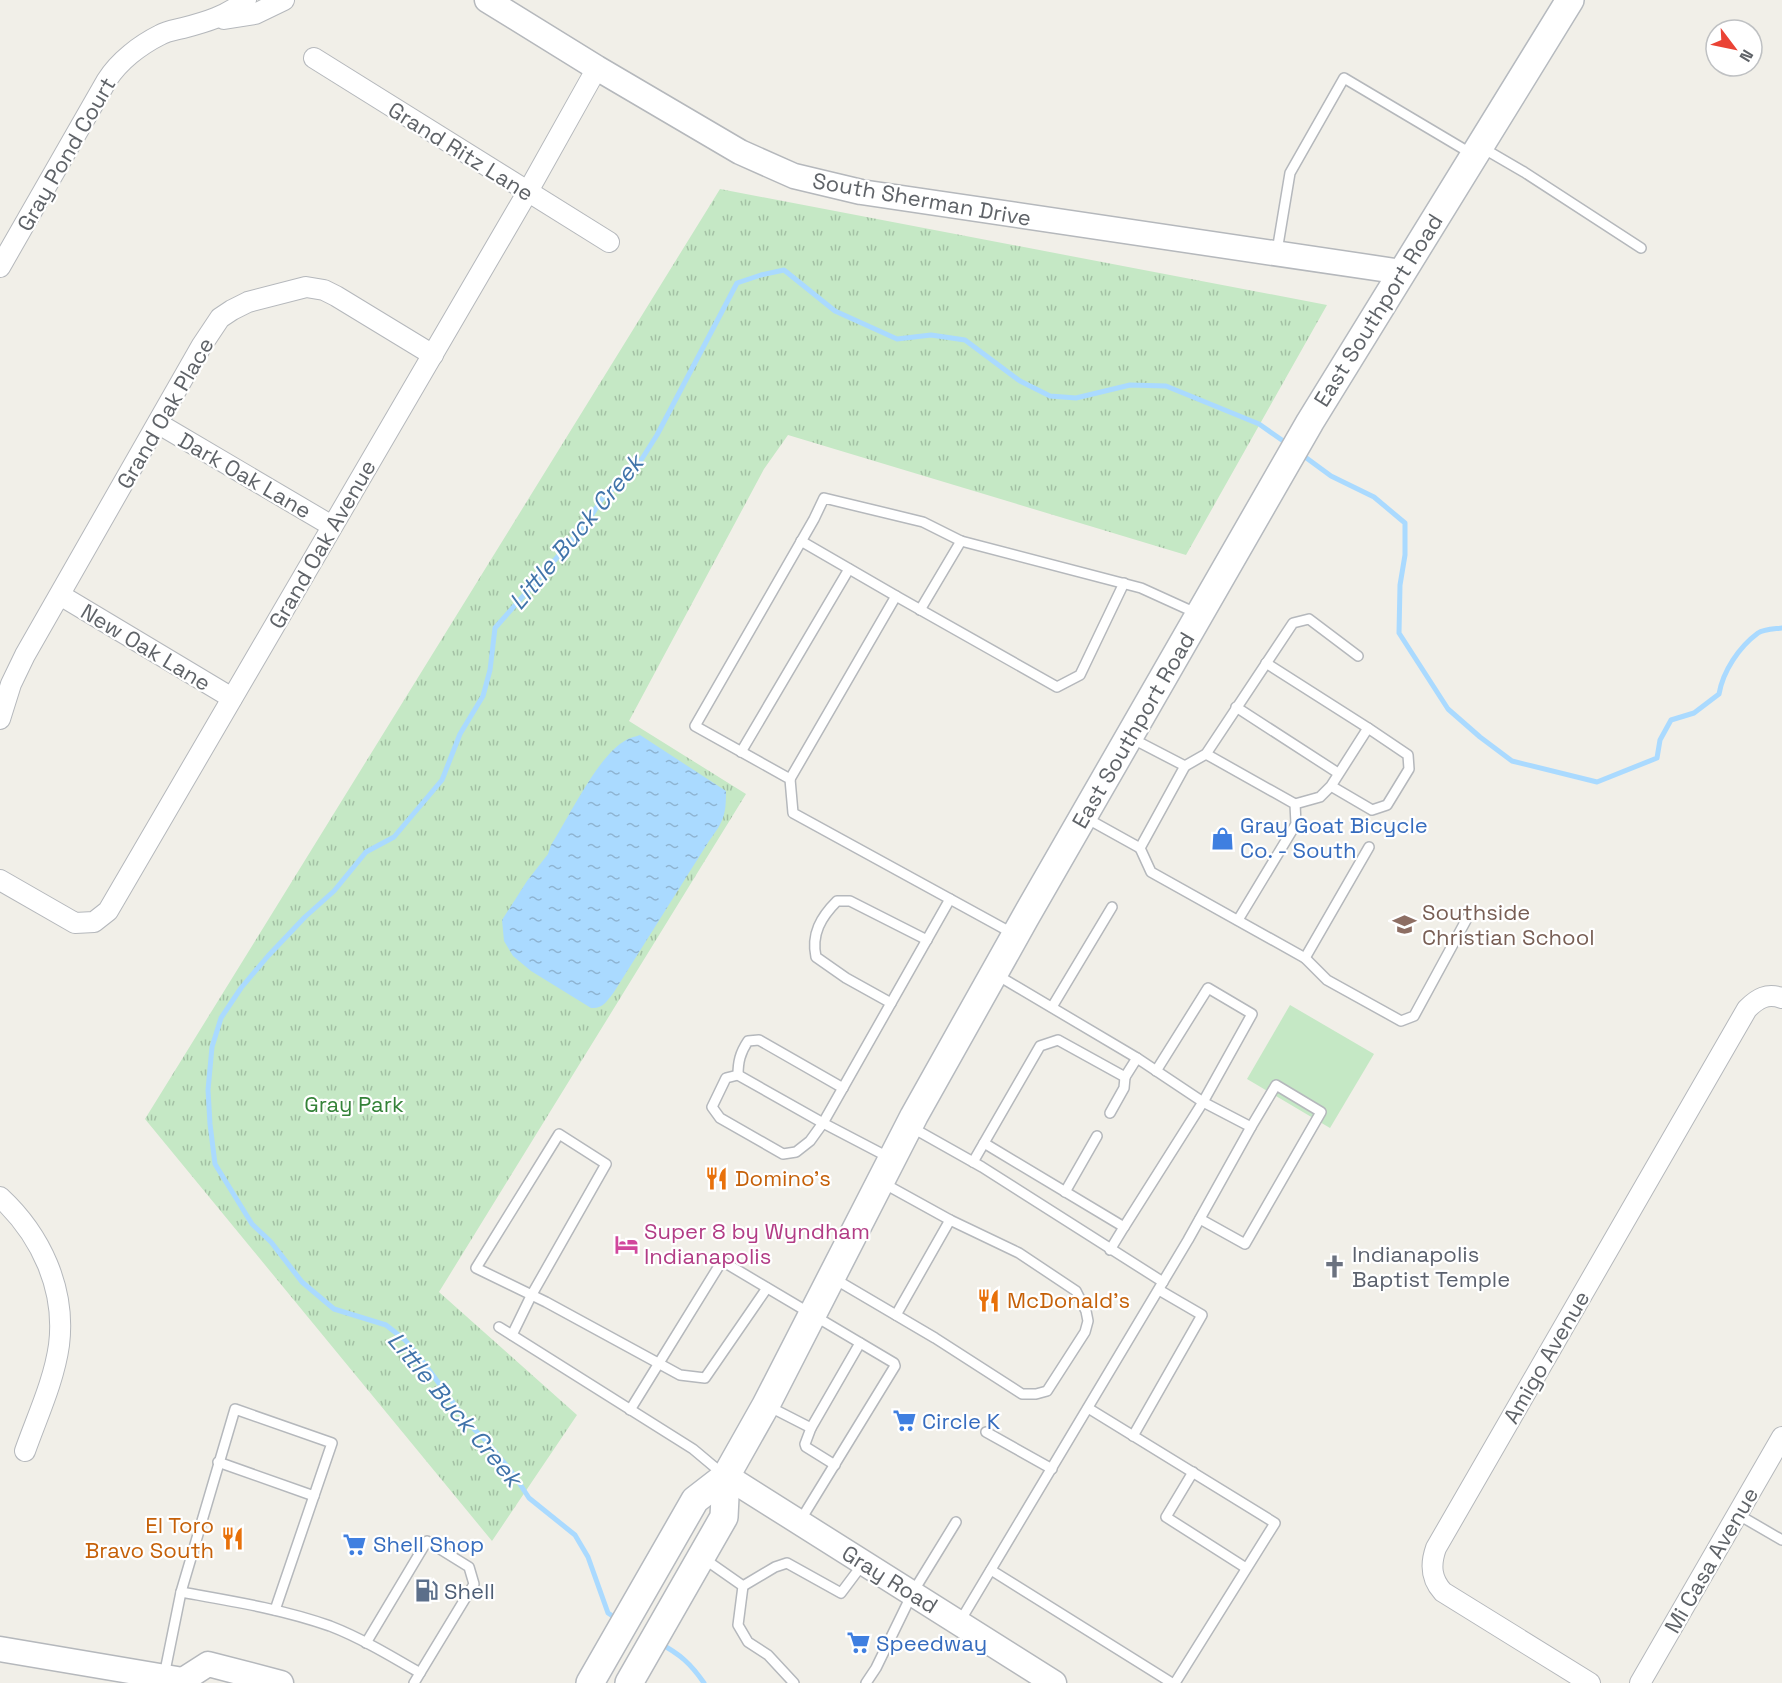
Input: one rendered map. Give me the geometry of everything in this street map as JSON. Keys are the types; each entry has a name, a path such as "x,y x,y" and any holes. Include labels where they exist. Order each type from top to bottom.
{"main road":[{"name":"East Southport Road","path":"597,1672 695,1500 726,1476 766,1405 909,1126 1015,935 1274,482 1570,0"},
{"name":"East Southport Road","path":"629,1683 724,1517 726,1476"}],"street":[{"name":"Gray Pond Court","path":"207,22 235,9 246,0"},
{"name":"Gray Pond Court","path":"0,267 110,76 131,54 161,34 207,22 255,14 284,0"},
{"name":"South Sherman Drive","path":"487,0 740,152 786,173 819,183 884,196 1402,272"},
{"name":"Grand Ritz Lane","path":"314,58 527,193 609,242"},
{"name":"Grand Oak Avenue","path":"0,880 75,923 94,922 102,918 114,903 527,193 597,68"},
{"name":"Grand Oak Place","path":"0,719 18,669 202,345 220,318 248,302 278,293 306,287 324,290 433,355"},
{"name":"Dark Oak Lane","path":"159,424 332,525"},
{"name":"New Oak Lane","path":"60,596 232,698"},
{"name":"Amigo Avenue","path":"1590,1683 1443,1592 1432,1574 1432,1558 1747,1009 1763,996 1774,995 1782,998"},
{"path":"0,1197 22,1220 41,1249 56,1288 60,1322 59,1347 51,1380 25,1450"},
{"name":"Mi Casa Avenue","path":"1640,1683 1782,1437"},
{"name":"Gray Road","path":"726,1476 1054,1683"},
{"path":"0,1649 174,1680 208,1664 281,1683"}],"lane":[{"path":"1277,254 1290,173 1344,78 1477,151 1524,172 1641,248"},
{"path":"790,779 695,726 824,498 923,522 961,541 1142,588 1198,615"},
{"path":"801,541 1056,687 1080,675 1124,583"},
{"path":"920,610 961,541"},
{"path":"741,752 849,569"},
{"path":"896,596 790,779 793,813 1015,935"},
{"path":"1140,848 1185,766 1206,754 1293,623 1309,619 1358,656"},
{"path":"1266,663 1408,755 1409,769 1387,805 1372,810 1331,786"},
{"path":"1236,707 1338,773"},
{"path":"1206,754 1295,804 1320,796 1331,786 1368,728"},
{"path":"1129,736 1185,766"},
{"path":"1238,920 1296,824 1295,804"},
{"path":"1084,817 1140,848 1151,872 1305,958 1327,980 1401,1021 1414,1016 1470,913"},
{"path":"1305,958 1369,847"},
{"path":"832,1277 935,1338 1022,1394 1036,1395 1047,1391 1085,1332 1088,1322 1086,1311 1076,1291 1019,1253 950,1220 823,1123 738,1075 726,1078 712,1107 720,1118 783,1154 796,1152 810,1141 823,1123 950,899"},
{"path":"891,1003 846,978 816,957 813,945 817,929 826,912 837,901 850,901 927,940"},
{"path":"1052,1007 1112,907"},
{"path":"994,973 1137,1058 1203,1102 1251,1128"},
{"path":"1110,1250 1203,1102 1252,1014 1208,988 1156,1071"},
{"path":"738,1075 741,1052 748,1041 759,1040 843,1088"},
{"path":"973,1162 1040,1046 1058,1040 1125,1077"},
{"path":"1110,1113 1124,1088 1125,1077 1137,1058"},
{"path":"959,1623 1161,1286 1276,1085 1321,1112 1245,1244 1200,1219"},
{"path":"909,1126 973,1162 1110,1250 1202,1315 1132,1436"},
{"path":"512,1335 531,1296 606,1164 559,1134 477,1268 531,1296 546,1302 660,1362 680,1375 705,1378 767,1288"},
{"path":"1065,1192 1097,1136"},
{"path":"984,1143 1125,1227"},
{"path":"896,1315 950,1220"},
{"path":"630,1410 722,1261 894,1363 895,1366 799,1522"},
{"path":"500,1327 693,1449 726,1476"},
{"path":"835,1465 806,1447 805,1444 860,1343"},
{"path":"766,1405 812,1428"},
{"path":"174,1680 181,1592 235,1408 332,1443 275,1610"},
{"path":"991,1570 1173,1683 1275,1523 1088,1408"},
{"path":"986,1432 1052,1469"},
{"path":"219,1462 314,1496"},
{"path":"1193,1472 1166,1517 1246,1568"},
{"path":"1737,1514 1782,1540"},
{"path":"866,1683 876,1668 913,1592 956,1522"},
{"path":"366,1642 427,1541 469,1567 474,1584 414,1683"},
{"path":"701,1557 743,1586"},
{"path":"743,1586 787,1563 841,1593 864,1563"},
{"path":"743,1586 738,1625 748,1642 768,1655 794,1683"},
{"path":"181,1592 275,1610 330,1626 366,1642 420,1673"}],"green space":[{"name":"Gray Park","path":"720,189 1327,305 1186,555 788,435 764,469 629,721 746,794 439,1292 577,1415 492,1541 145,1119"},
{"path":"1290,1005 1374,1054 1330,1128 1247,1079"}],"water":[{"path":"640,735 726,791 725,812 718,828 614,992 602,1006 591,1008 531,971 513,956 504,941 502,920 548,854 575,804 603,761 625,741"}],"waterway":[{"name":"Little Buck Creek","path":"617,1619 608,1613 588,1557 575,1535 529,1498 514,1475 468,1423 405,1340 386,1325 334,1309 302,1282 271,1242 252,1224 215,1164 208,1090 212,1047 221,1018 241,988 268,956 305,917 334,891 366,852 394,837 442,780 460,734 483,696 490,670 495,628 590,518 601,500 638,465 657,435 737,283 784,270 835,311 897,339 931,335 965,340 1020,381 1050,396 1076,398 1130,385 1166,386 1259,424 1289,445"},
{"name":"Little Buck Creek","path":"1301,454 1331,476 1374,497 1405,523 1399,633 1448,709 1512,761 1597,782 1657,758 1660,740 1671,720 1694,713 1719,694 1728,668 1738,652 1758,633 1782,628"},
{"name":"Little Buck Creek","path":"659,1643 684,1660 704,1683"}],"place":[{"name":"Gray Goat Bicycle Co. - South","path":"1222,838"},
{"name":"Southside Christian School","path":"1404,925"},
{"name":"Domino's","path":"717,1178"},
{"name":"Super 8 by Wyndham Indianapolis","path":"626,1244"},
{"name":"Indianapolis Baptist Temple","path":"1334,1267"},
{"name":"McDonald's","path":"989,1300"},
{"name":"Circle K","path":"904,1421"},
{"name":"El Toro Bravo South","path":"232,1538"},
{"name":"Shell Shop","path":"355,1544"},
{"name":"Shell","path":"426,1591"},
{"name":"Speedway","path":"858,1643"}]}
